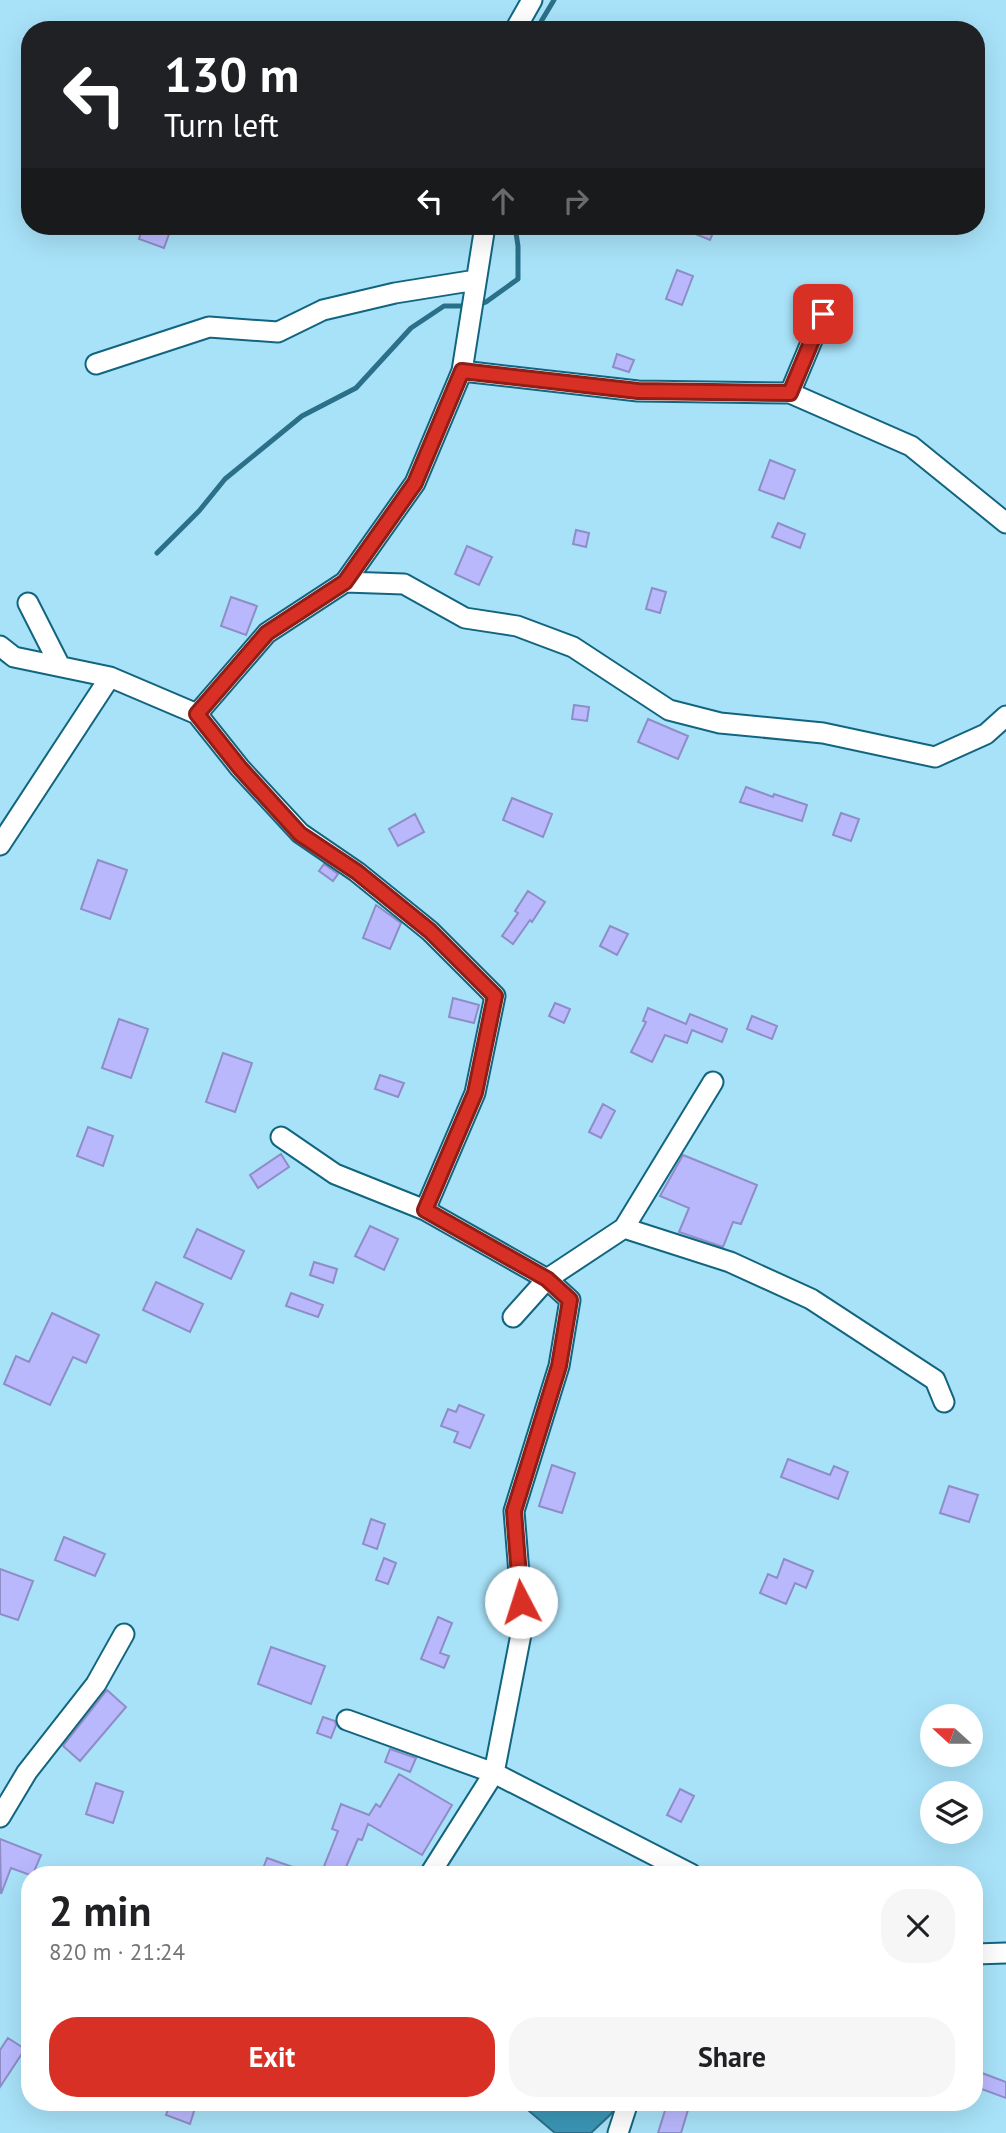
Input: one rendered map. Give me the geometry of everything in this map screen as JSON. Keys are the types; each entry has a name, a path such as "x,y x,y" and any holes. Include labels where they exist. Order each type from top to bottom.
{"street":[{"path":"520,21 532,0"},
{"path":"197,714 267,633 345,582 415,483 462,371 484,235"},
{"path":"96,364 209,327 278,332 323,310 396,293 476,280"},
{"path":"790,393 823,314"},
{"path":"462,371 638,391 790,393 911,446 1006,523"},
{"path":"345,582 404,584 465,618 517,626 573,648 669,710 720,723 822,733 935,757 986,734 1006,716"},
{"path":"28,603 60,666"},
{"path":"0,646 14,657 110,677 197,714 240,768 300,834 357,872 430,931 495,996 475,1093 425,1210"},
{"path":"0,845 110,677"},
{"path":"513,1317 547,1279 624,1228 713,1082"},
{"path":"281,1138 335,1174 425,1210 547,1279 570,1300 559,1366 514,1511 523,1625 494,1773 435,1866"},
{"path":"624,1228 730,1262 811,1299 935,1380 944,1402"},
{"path":"0,1817 27,1772 96,1684 124,1634"},
{"path":"347,1720 494,1773 676,1866"},
{"path":"983,1954 1006,1953"},
{"path":"618,2133 625,2111"}],"water":[{"path":"529,2111 613,2111 591,2133 555,2133"}],"building":[{"path":"140,235 169,235 164,248 139,239"},
{"path":"698,235 712,235 710,240"},
{"path":"677,270 693,276 682,305 666,299"},
{"path":"617,354 634,360 629,372 613,367"},
{"path":"770,460 795,470 784,499 759,490"},
{"path":"778,523 805,534 800,548 772,537"},
{"path":"576,530 589,533 586,547 573,544"},
{"path":"467,546 492,557 479,585 455,574"},
{"path":"652,588 666,592 660,613 646,609"},
{"path":"231,597 257,606 246,635 221,626"},
{"path":"574,705 589,707 587,721 572,719"},
{"path":"648,719 688,736 678,759 638,742"},
{"path":"746,787 807,805 802,821 740,802"},
{"path":"512,798 552,814 543,837 503,820"},
{"path":"841,813 859,819 851,841 833,835"},
{"path":"415,814 424,832 398,846 389,829"},
{"path":"98,860 127,870 110,919 81,909"},
{"path":"324,864 338,874 333,881 319,871"},
{"path":"528,891 545,902 513,944 502,936 518,913 515,911"},
{"path":"376,905 401,923 390,949 363,938"},
{"path":"610,926 628,934 617,955 600,946"},
{"path":"453,998 479,1005 474,1023 449,1017"},
{"path":"555,1003 570,1009 564,1023 549,1016"},
{"path":"648,1008 686,1024 690,1014 727,1029 722,1042 692,1030 687,1043 665,1035 652,1062 631,1052 646,1022 643,1021"},
{"path":"752,1016 777,1026 772,1039 747,1029"},
{"path":"119,1019 148,1029 131,1078 102,1068"},
{"path":"223,1053 252,1063 235,1112 206,1102"},
{"path":"380,1075 404,1083 398,1097 375,1089"},
{"path":"603,1104 615,1111 601,1138 589,1132"},
{"path":"88,1127 113,1136 103,1166 77,1156"},
{"path":"281,1154 289,1167 258,1188 250,1175"},
{"path":"683,1155 757,1185 741,1224 733,1222 723,1247 679,1232 689,1208 660,1196"},
{"path":"370,1226 398,1239 384,1270 355,1256"},
{"path":"197,1229 244,1251 231,1279 184,1257"},
{"path":"314,1262 337,1269 333,1283 310,1275"},
{"path":"156,1282 203,1304 190,1332 143,1310"},
{"path":"291,1293 323,1305 318,1317 286,1306"},
{"path":"52,1313 99,1335 86,1363 73,1357 50,1405 4,1384 16,1356 29,1362"},
{"path":"459,1405 484,1415 470,1448 454,1442 458,1432 441,1426 448,1409 456,1412"},
{"path":"788,1459 830,1475 834,1466 848,1472 838,1499 781,1477"},
{"path":"552,1465 575,1473 562,1513 539,1506"},
{"path":"949,1486 978,1495 969,1522 940,1513"},
{"path":"371,1519 385,1524 377,1549 363,1544"},
{"path":"64,1537 105,1554 95,1576 55,1560"},
{"path":"384,1558 396,1563 388,1584 376,1580"},
{"path":"784,1559 813,1571 806,1588 795,1583 786,1604 760,1593 768,1574 777,1578"},
{"path":"0,1569 33,1581 18,1620 0,1614"},
{"path":"438,1617 452,1623 440,1653 449,1656 444,1668 421,1659"},
{"path":"271,1647 325,1666 311,1704 258,1684"},
{"path":"107,1690 126,1707 80,1761 63,1746"},
{"path":"323,1717 335,1721 331,1738 317,1733"},
{"path":"390,1749 416,1758 410,1772 385,1762"},
{"path":"399,1774 452,1805 422,1855 368,1824 346,1866 324,1866 338,1831 332,1829 341,1804 369,1815 376,1804 380,1807"},
{"path":"96,1783 123,1792 113,1823 86,1814"},
{"path":"680,1789 694,1796 681,1822 667,1815"},
{"path":"0,1839 41,1855 36,1866 21,1866 21,1872 11,1868 1,1894"},
{"path":"267,1858 290,1866 264,1866"},
{"path":"8,2038 21,2046 21,2055 0,2087 0,2050"},
{"path":"983,2073 1006,2082 1006,2098 983,2090"},
{"path":"168,2111 194,2111 190,2124 166,2115"},
{"path":"665,2111 688,2111 681,2133 658,2133"}],"waterway":[{"path":"541,21 554,0"},
{"path":"478,305 518,279 516,235"},
{"path":"157,553 199,511 225,479 302,416 356,388 411,328 444,306 468,306"}],"route":[{"path":"521,1602 514,1511 559,1366 570,1300 547,1279 425,1210 475,1093 495,996 430,931 357,872 300,834 240,768 197,714 267,633 345,582 415,483 462,371 638,391 790,393 823,314"}]}
